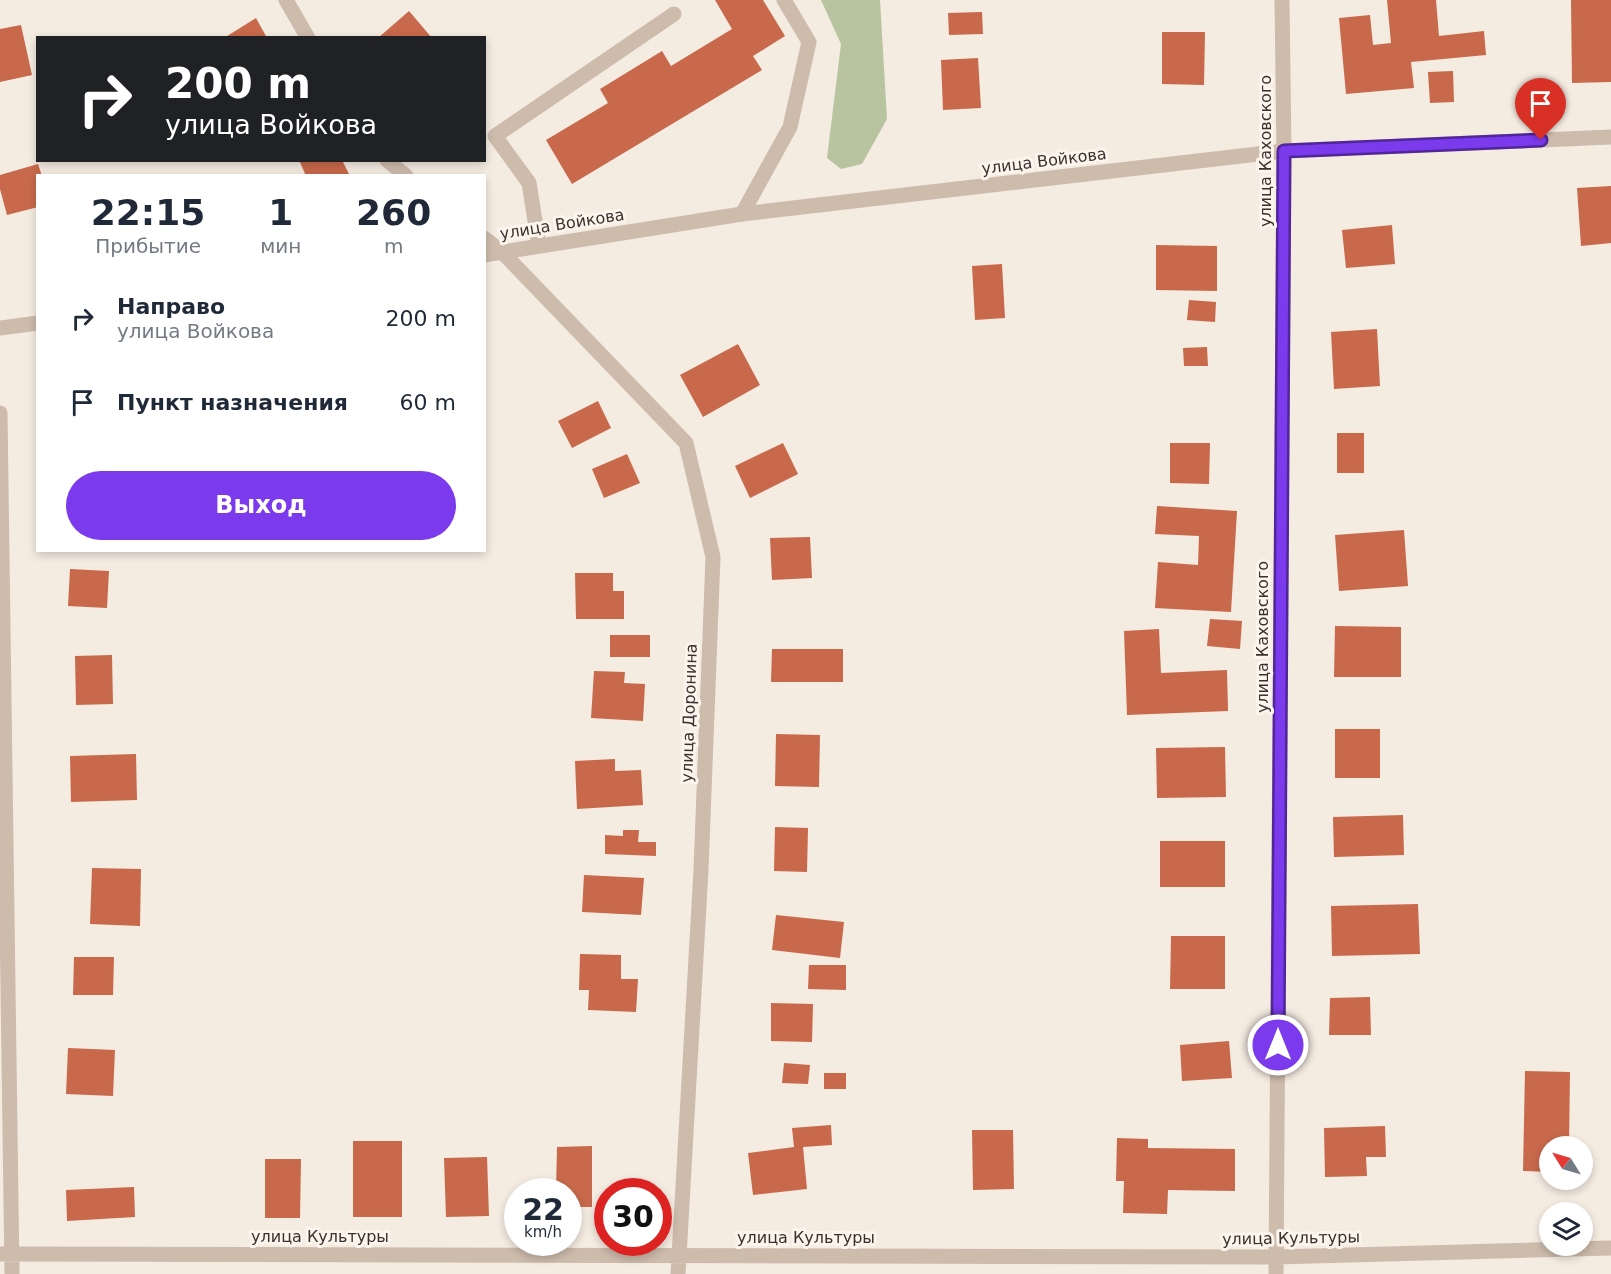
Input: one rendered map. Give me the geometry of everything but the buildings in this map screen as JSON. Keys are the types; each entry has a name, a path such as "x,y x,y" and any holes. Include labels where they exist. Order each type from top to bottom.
{"street":[{"path":"286,0 307,36"},
{"path":"742,214 790,127 809,42 784,0"},
{"name":"улица Каховского","path":"1276,1274 1284,151 1282,0"},
{"path":"539,246 529,183 495,136 674,14"},
{"name":"улица Войкова","path":"486,255 742,214 1284,151 1611,137"},
{"path":"389,162 404,174"},
{"name":"улица Доронина","path":"486,240 502,252 686,443 713,557 701,870 678,1274"},
{"path":"0,328 36,323"},
{"path":"0,413 6,1254 12,1274"},
{"name":"улица Культуры","path":"6,1254 1276,1257 1611,1248"}],"green space":[{"path":"821,0 880,0 887,119 862,164 841,169 827,158 841,44"}],"route":[{"path":"1278,1045 1284,151 1541,140"}]}
